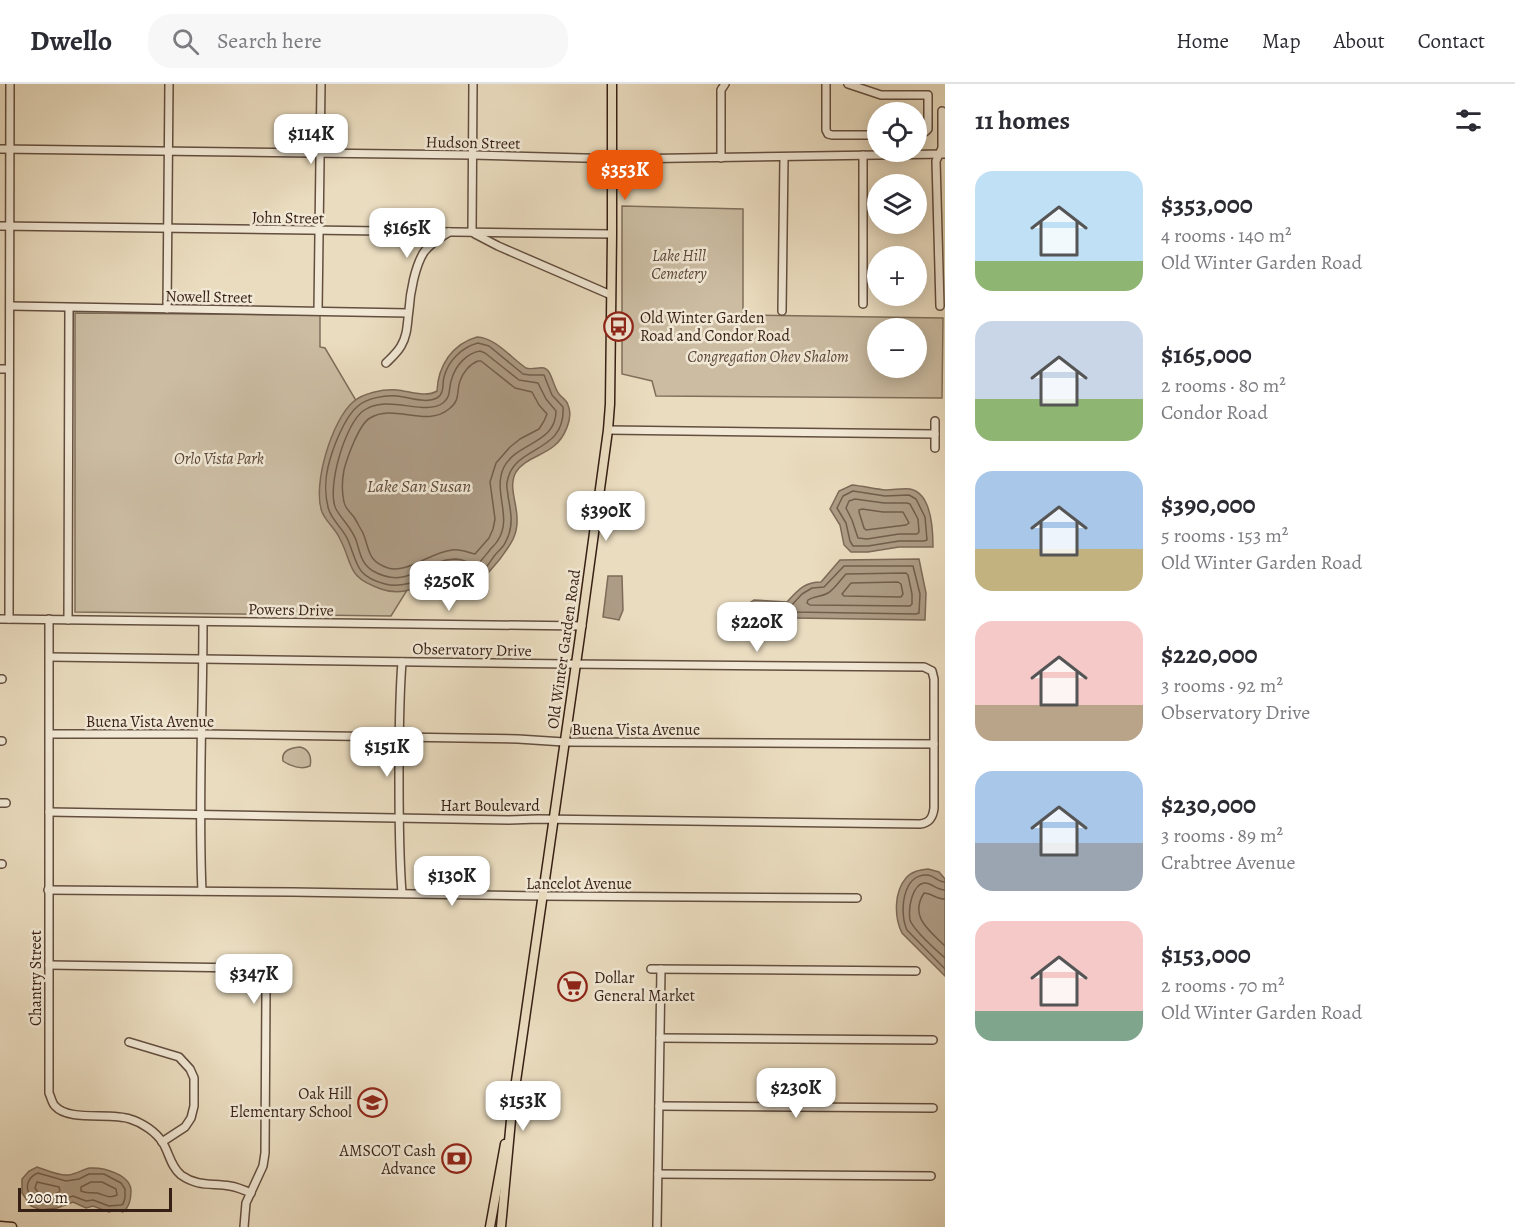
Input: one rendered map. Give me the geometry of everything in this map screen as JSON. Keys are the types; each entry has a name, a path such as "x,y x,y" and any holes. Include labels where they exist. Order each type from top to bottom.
{"main road":[{"name":"Old Winter Garden Road","path":"501,1227 512,1108 608,430 612,84"},
{"name":"Old Winter Garden Road","path":"490,1227 512,1108"},
{"path":"0,1226 12,1227"}],"street":[{"path":"9,619 10,84"},
{"path":"167,309 169,84"},
{"path":"318,311 321,84"},
{"path":"473,84 472,232 498,246 611,295"},
{"path":"721,158 721,90 725,84"},
{"path":"826,84 826,130 828,134 867,135"},
{"path":"848,84 882,94 928,95 927,130"},
{"path":"940,306 936,161 942,154 942,111"},
{"name":"Hudson Street","path":"0,149 612,158 942,154"},
{"path":"863,155 863,304"},
{"path":"782,311 784,157"},
{"name":"John Street","path":"0,226 612,234"},
{"path":"386,363 401,346 406,336 410,298 420,259 426,250 449,232"},
{"path":"498,246 501,233"},
{"name":"Nowell Street","path":"10,306 408,313"},
{"path":"68,620 69,308"},
{"path":"0,369 9,369"},
{"path":"935,421 935,448"},
{"path":"608,430 935,434"},
{"name":"Powers Drive","path":"0,619 582,626"},
{"name":"Chantry Street","path":"49,619 49,1093 55,1106 71,1115 121,1116 147,1127 162,1142 174,1167 180,1174 194,1182 203,1185 231,1186 251,1193"},
{"path":"202,891 203,622"},
{"name":"Observatory Drive","path":"50,657 920,667 930,669 934,679 934,744"},
{"path":"402,662 399,738 399,859 402,893"},
{"name":"Buena Vista Avenue","path":"50,734 201,734 518,739 564,742 934,744"},
{"name":"Hart Boulevard","path":"49,812 920,824 931,820 934,808 934,744"},
{"name":"Lancelot Avenue","path":"48,890 857,898"},
{"path":"49,965 244,968 258,973 266,991 265,1153 263,1166 246,1203 244,1227"},
{"path":"651,969 916,971"},
{"path":"657,1227 661,969"},
{"path":"660,1038 933,1040"},
{"path":"129,1042 179,1057 190,1069 194,1078 194,1106 191,1118 185,1127 162,1142"},
{"path":"659,1106 933,1108"},
{"path":"658,1174 932,1176"}],"green space":[{"name":"Congregation Ohev Shalom","path":"622,206 743,209 743,315 943,318 942,398 656,396 652,381 622,374"},
{"name":"Orlo Vista Park","path":"75,313 320,315 320,347 325,348 377,436 419,571 391,616 75,612"},
{"path":"300,747 309,754 310,766 296,767 283,761 285,752"}],"water":[{"name":"Lake San Susan","path":"477,337 491,341 526,368 547,369 557,391 570,410 567,427 554,446 524,464 516,472 513,483 517,512 515,535 500,559 485,576 475,578 455,572 401,592 392,592 370,585 356,575 338,535 322,512 320,486 331,438 345,411 362,396 386,390 422,394 437,391 440,373 448,357 460,345"},
{"path":"852,485 886,490 910,489 917,492 923,497 930,513 933,547 899,547 851,552 844,545 840,525 830,509 839,491"},
{"path":"919,559 926,593 925,620 733,617 754,600 787,602 806,585 821,582 840,560"},
{"path":"608,576 622,576 623,610 619,620 603,617"},
{"path":"928,869 939,872 945,879 945,976 902,933 899,927 897,897 902,884 911,874"},
{"path":"37,1167 64,1175 90,1168 116,1173 130,1185 129,1205 123,1212 116,1210 109,1212 93,1206 86,1208 73,1202 57,1208 41,1210 31,1206 22,1193 22,1179 29,1171"}],"place":[{"name":"Old Winter Garden Road and Condor Road","path":"619,326"},
{"name":"Dollar General Market","path":"573,986"},
{"name":"Oak Hill Elementary School","path":"373,1102"},
{"name":"AMSCOT Cash Advance","path":"457,1159"}],"park label":[{"name":"Lake Hill Cemetery","path":"679,264"}]}
